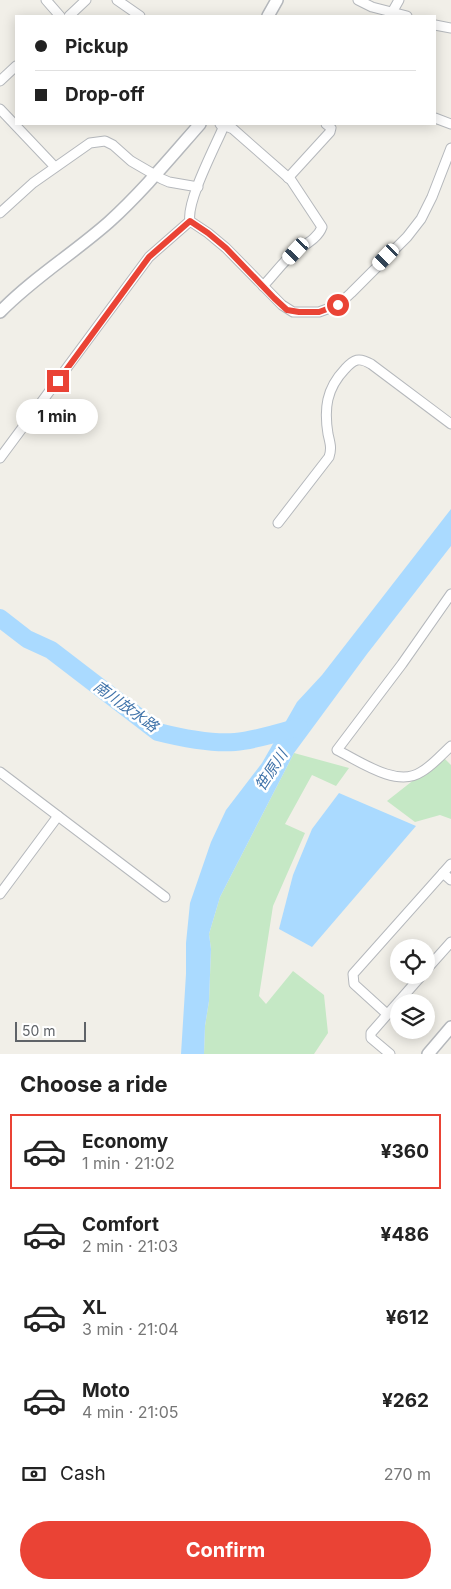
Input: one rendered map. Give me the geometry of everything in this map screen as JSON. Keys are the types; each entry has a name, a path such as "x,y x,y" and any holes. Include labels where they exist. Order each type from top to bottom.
{"street":[{"path":"46,0 59,15"},
{"path":"71,15 86,0"},
{"path":"118,0 139,15"},
{"path":"269,15 277,0"},
{"path":"358,0 391,14 399,0"},
{"path":"436,25 451,28"},
{"path":"0,81 15,67"},
{"path":"0,109 15,125"},
{"path":"436,118 451,124"},
{"path":"15,125 56,167"},
{"path":"0,312 19,293 108,223 155,175 198,125"},
{"path":"0,458 149,257 190,221 190,212 198,187 222,125 233,129 288,178 322,227 320,232 306,245 296,251 263,286"},
{"path":"288,178 330,132 331,128 327,125"},
{"path":"0,213 18,195 90,143 105,141 113,145 131,161 169,182 198,187"},
{"path":"190,221 226,248 282,305 293,312 319,312 338,305 407,237 421,219 432,197 451,148"},
{"path":"278,523 329,457 332,449 325,409 337,378 347,366 356,360 363,360 371,364 451,424"},
{"path":"451,594 402,664 337,750 383,772 401,778 420,773 451,746"},
{"path":"0,772 165,897"},
{"path":"0,894 58,816"},
{"path":"387,1014 354,984 353,974 451,864"},
{"path":"443,873 451,880"},
{"path":"435,960 451,942"},
{"path":"390,1054 371,1038 371,1033 414,984"},
{"path":"428,1054 451,1028"}],"green space":[{"path":"294,753 349,768 336,786 312,775 285,824 305,833 273,906 259,996 266,1004 293,971 324,995 328,1033 314,1054 204,1054 205,1026 209,1001 211,949 209,934 220,897"},
{"path":"443,757 451,765 451,819 440,815 415,822 387,801"}],"water":[{"name":"笹原川","path":"451,509 451,546 367,654 294,753 220,897 209,934 211,949 209,1001 205,1026 204,1054 181,1054 186,943 190,903 211,842 226,810 262,763 297,702 322,675"},
{"path":"339,793 416,826 312,947 279,929 293,875 312,829"}],"waterway":[{"name":"南川放水路","path":"0,618 27,639 51,650 158,732 196,740 235,742 251,740 299,727"}],"route":[{"path":"58,381 149,257 190,221 226,248 287,310 309,313 328,310 338,305"}]}
